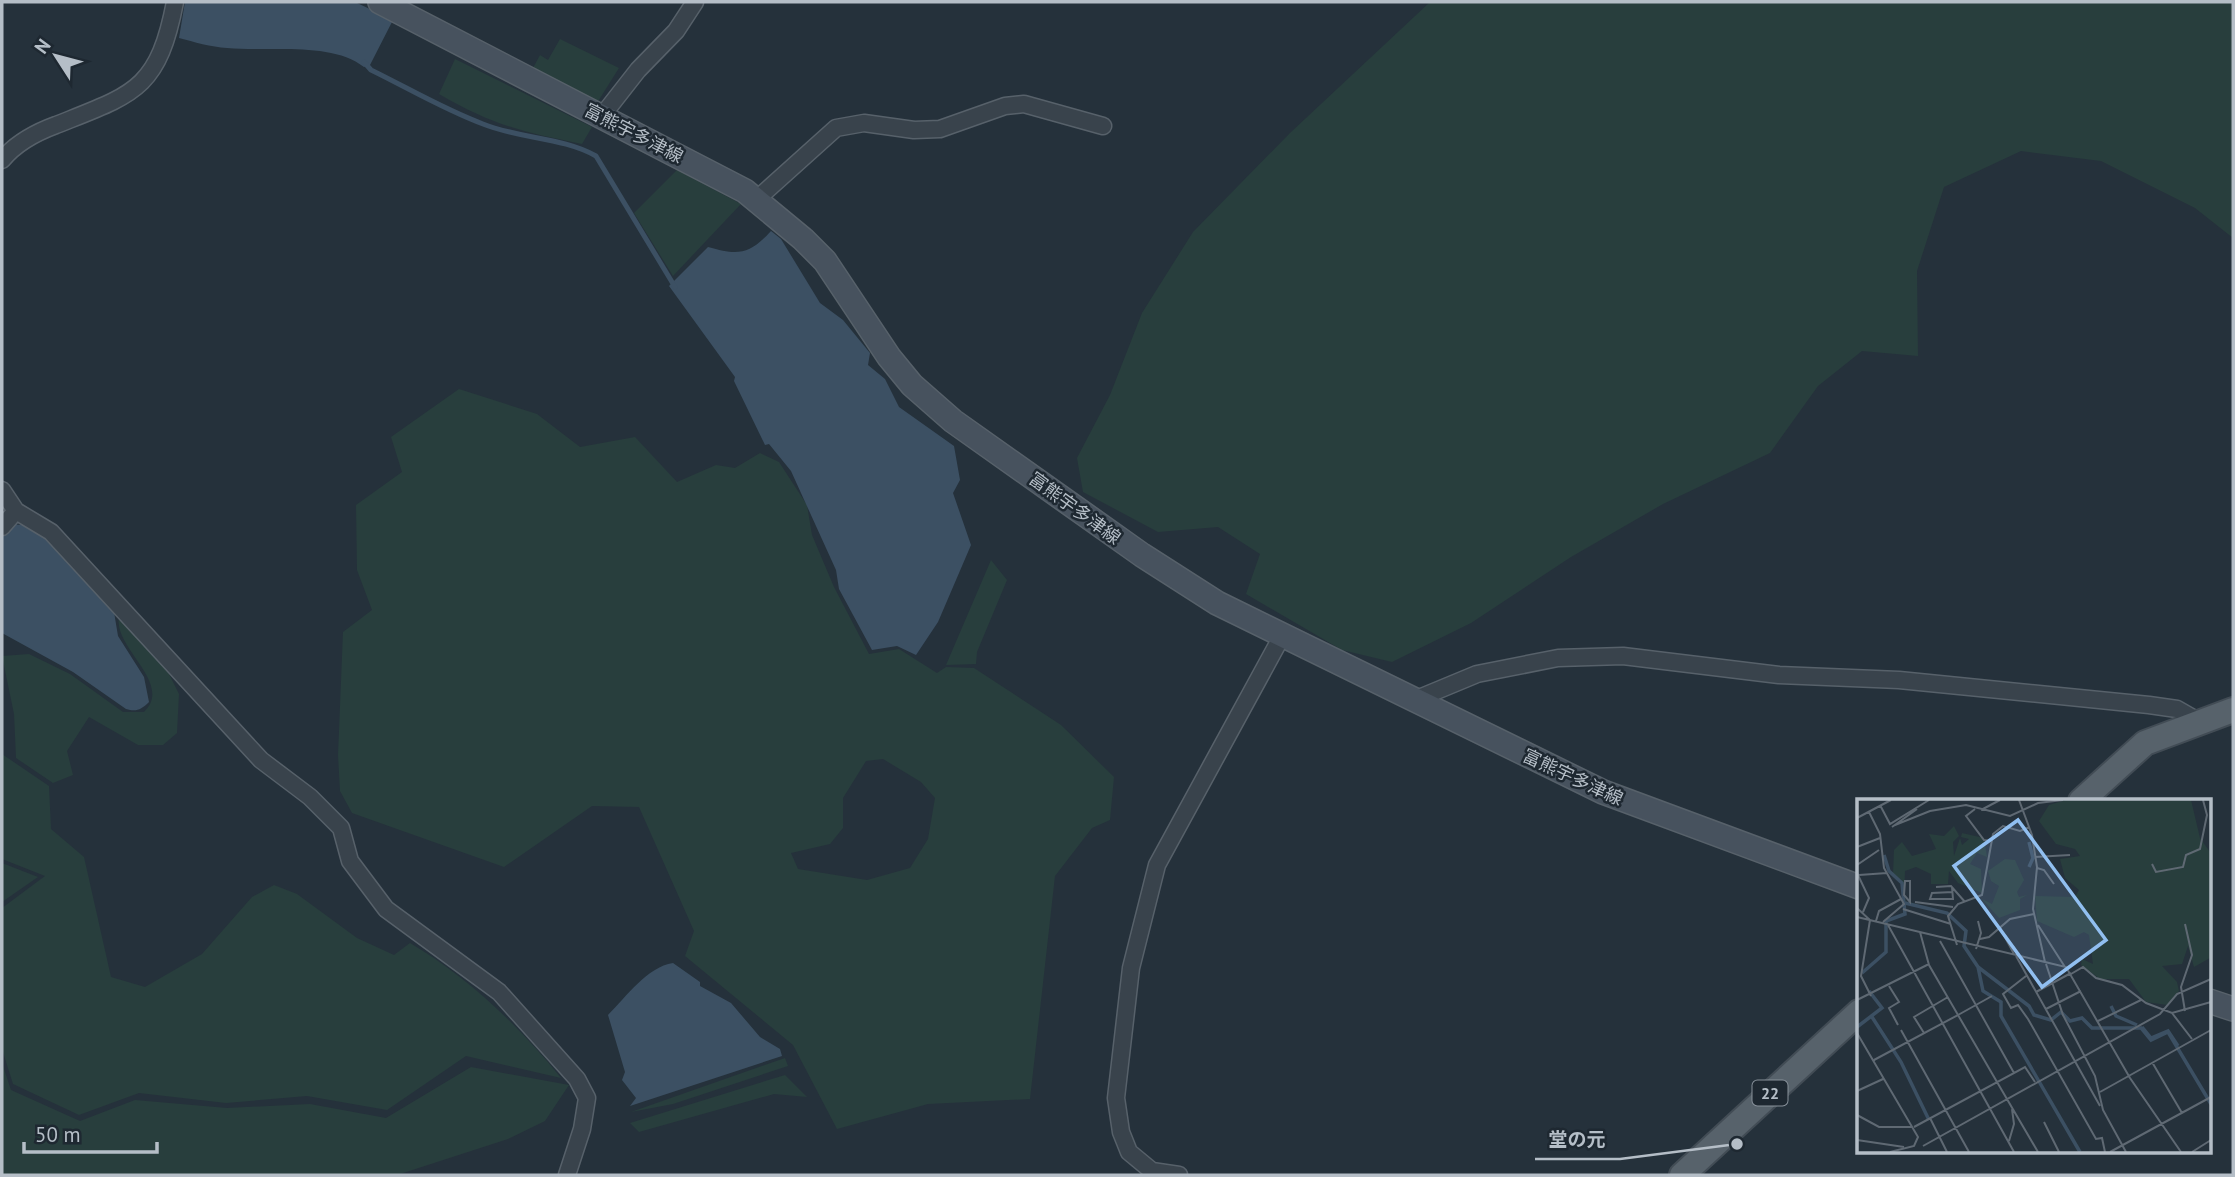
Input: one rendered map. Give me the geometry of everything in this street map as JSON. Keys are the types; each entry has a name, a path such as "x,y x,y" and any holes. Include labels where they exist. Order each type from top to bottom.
{"main road":[{"name":"富熊宇多津線","path":"380,2 757,199 825,261 890,358 912,385 953,421 1142,555 1217,603 1602,792 1857,886"},
{"path":"2083,799 2145,743 2233,710"},
{"path":"2210,1001 2233,1009"},
{"name":"22","path":"1682,1175 1857,1014"}],"street":[{"path":"2,160 9,151 44,130 121,100 140,87 164,49 175,2"},
{"path":"602,116 638,70 676,31 695,2"},
{"path":"757,199 836,128 864,123 914,130 940,129 1005,106 1024,104 1103,126"},
{"path":"2,490 16,511 51,532 261,760 310,797 341,828 350,861 386,909 499,992 577,1079 587,1098 582,1129 567,1175"},
{"path":"2,527 16,511"},
{"path":"1180,1175 1152,1173 1129,1152 1121,1132 1116,1098 1131,968 1157,865 1282,636"},
{"path":"1412,701 1477,674 1558,658 1623,656 1779,675 1899,680 2149,705 2177,709 2198,721"}],"green space":[{"path":"1430,2 2233,2 2233,238 2195,208 2101,161 2021,151 1944,187 1917,271 1918,356 1862,351 1818,386 1770,453 1663,504 1571,557 1471,623 1392,662 1342,650 1246,594 1260,554 1218,527 1158,532 1083,492 1077,458 1110,395 1142,313 1193,232 1290,133"},
{"path":"560,39 619,68 597,103 533,68 540,55 548,60"},
{"path":"455,59 592,127 582,144 508,126 458,105 439,94"},
{"path":"677,170 741,204 673,276 634,213"},
{"path":"459,389 537,414 580,447 635,437 677,482 716,465 735,468 760,453 779,462 807,505 812,535 834,587 869,654 899,649 937,673 946,667 974,668 1061,725 1114,777 1110,820 1092,828 1055,876 1030,1099 928,1104 837,1129 793,1045 685,956 694,931 639,807 592,806 504,867 352,813 340,791 338,755 343,632 372,610 357,570 356,505 402,472 391,437","holes":["883,759 921,782 935,798 928,839 910,868 867,880 798,869 791,853 830,844 843,828 843,798 866,761"]},
{"path":"991,560 1007,580 977,652 976,664 946,665"},
{"path":"119,617 166,668 179,694 177,733 163,745 138,745 89,717 67,751 73,775 53,783 16,758 14,714 2,656 29,654 70,674 123,712 144,712 151,701 152,689 148,677 125,641"},
{"path":"2,754 49,786 51,829 84,857 111,977 145,987 202,954 252,897 274,885 297,894 357,938 394,955 410,943 431,956 491,1004 528,1040 561,1078 466,1056 387,1110 307,1096 226,1103 139,1093 79,1115 13,1084 2,1049 2,908 45,876 2,859"},
{"path":"2,863 38,877 2,902"},
{"path":"785,1058 788,1066 673,1104 631,1112"},
{"path":"2,1063 11,1090 80,1121 135,1100 227,1108 310,1104 386,1118 471,1067 569,1085 545,1121 508,1139 397,1175 2,1175"},
{"path":"785,1075 807,1097 774,1094 639,1132 630,1123"}],"water":[{"path":"185,2 355,2 393,20 370,65 364,67 350,59 317,51 227,48 179,38"},
{"path":"771,231 781,239 820,303 843,320 870,353 868,365 885,379 899,407 954,446 960,480 953,493 971,545 938,622 916,655 897,646 872,650 839,589 836,570 791,471 769,444 765,445 734,381 735,377 669,286 708,247 728,252 743,251 757,244"},
{"path":"13,524 36,527 114,612 118,636 144,677 149,702 143,707 136,710 126,709 73,672 2,633 2,537"},
{"path":"673,963 700,982 700,986 731,1003 760,1037 780,1049 782,1056 630,1106 636,1098 622,1080 625,1072 608,1015 646,976"}],"waterway":[{"path":"364,62 371,70 469,118 497,129 569,145 596,156 675,287"}],"place":[{"name":"堂の元","path":"1737,1144"}]}
